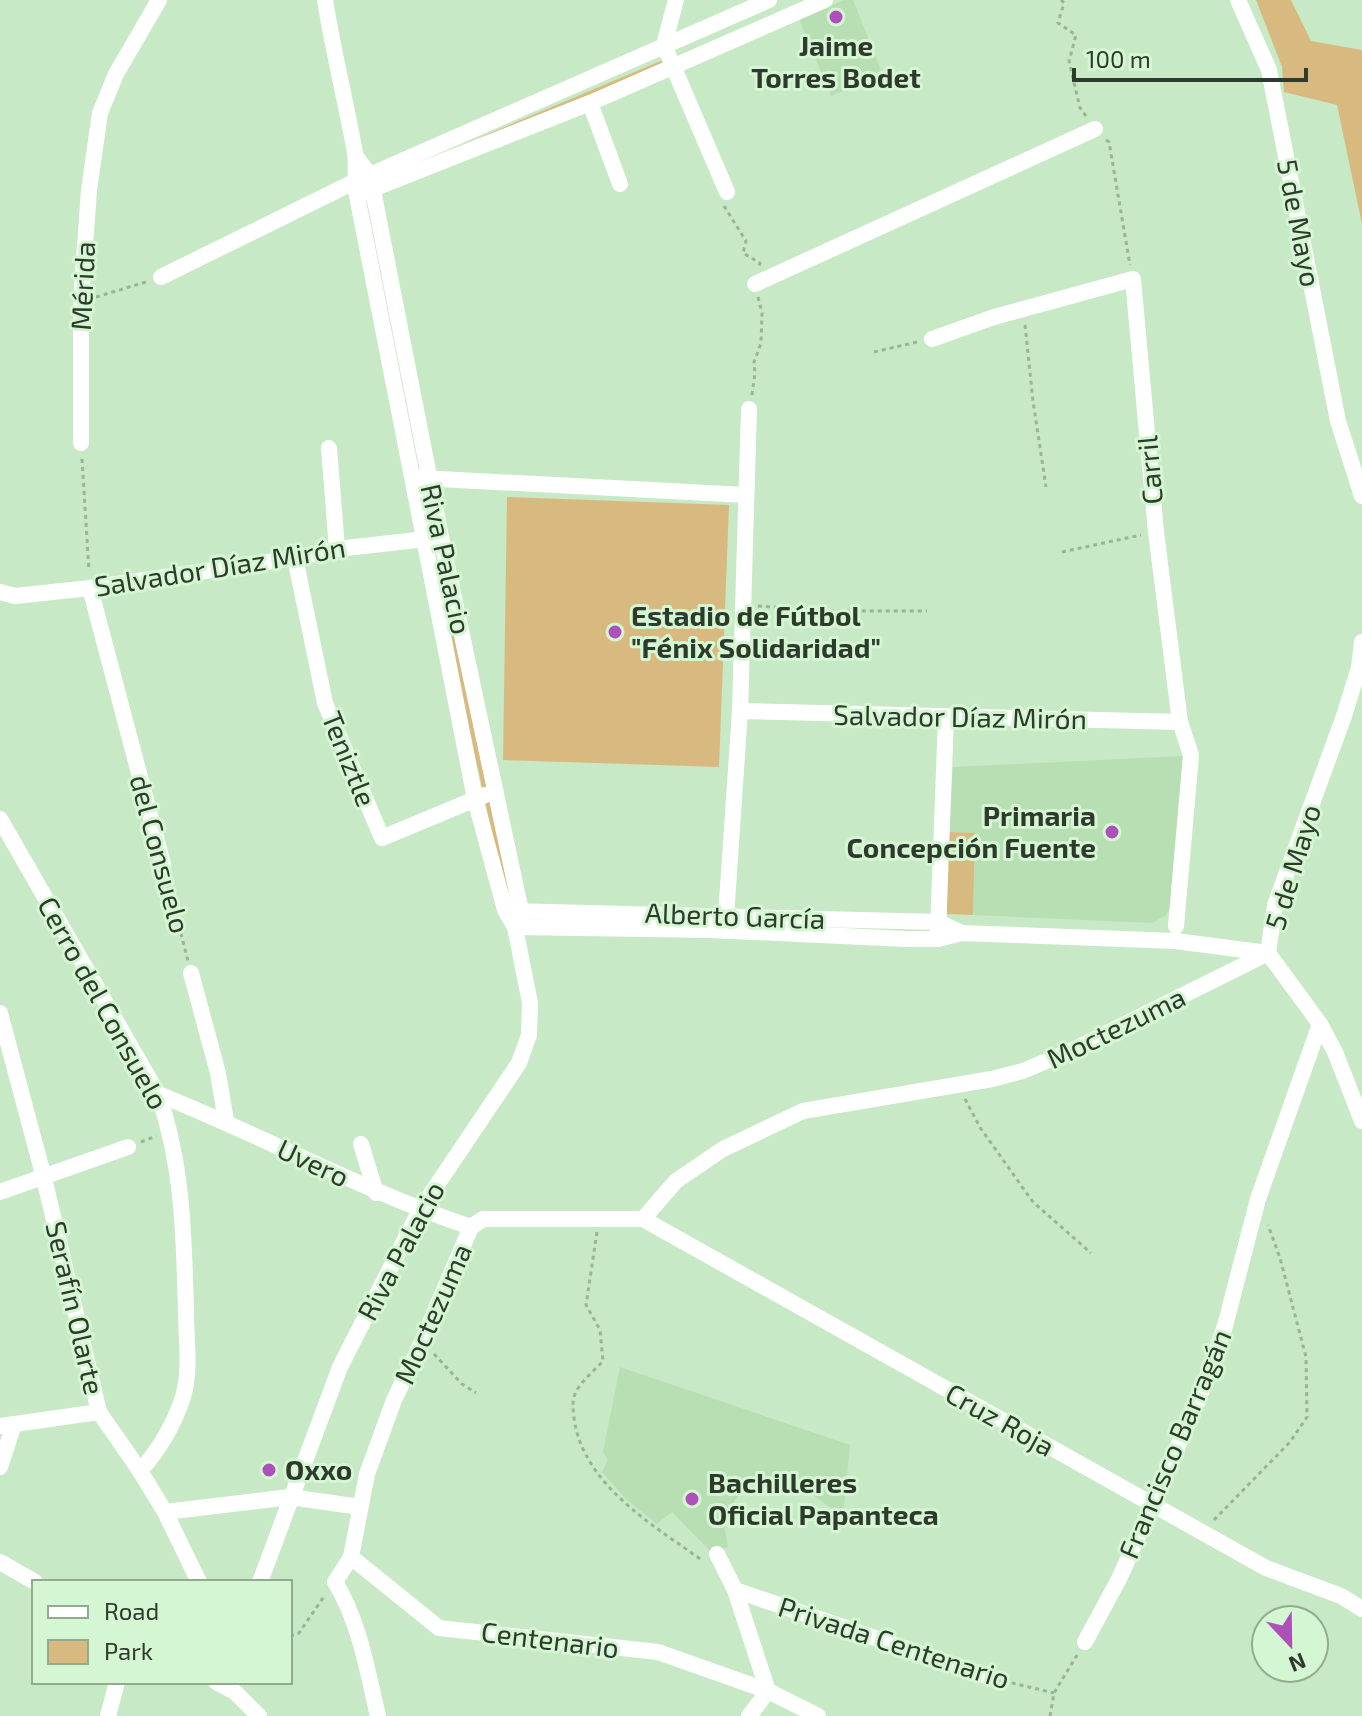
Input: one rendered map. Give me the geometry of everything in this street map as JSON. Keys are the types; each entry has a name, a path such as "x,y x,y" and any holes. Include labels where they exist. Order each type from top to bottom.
{"street":[{"name":"Mérida","path":"81,443 81,302 89,190 100,113 116,74 159,0"},
{"name":"Riva Palacio","path":"325,0 334,57 430,479 433,538 475,799 514,916"},
{"path":"676,0 664,45 727,192"},
{"path":"161,277 363,186 555,93 769,0"},
{"path":"363,186 564,114 825,0"},
{"name":"5 de Mayo","path":"1238,0 1269,70 1338,421 1362,496"},
{"path":"555,93 564,114"},
{"path":"590,103 620,184"},
{"path":"755,284 1095,129"},
{"name":"Riva Palacio","path":"261,1580 340,1367 420,1210 519,1063 529,1035 530,1003 495,792 433,538 412,478 363,186"},
{"name":"Carril","path":"932,339 1024,309 1133,279 1156,532 1180,722 1191,755 1176,926"},
{"path":"725,923 740,711 749,409"},
{"path":"329,448 337,549"},
{"path":"412,478 746,495"},
{"name":"Salvador Díaz Mirón","path":"0,592 15,596 90,588 337,549 433,538"},
{"name":"Teniztle","path":"295,558 325,703 382,838 495,792"},
{"name":"del Consuelo","path":"90,588 163,864"},
{"name":"5 de Mayo","path":"1362,642 1359,667 1344,716 1275,905 1268,953 1320,1024 1335,1052 1362,1121"},
{"name":"Salvador Díaz Mirón","path":"740,711 1180,722"},
{"path":"938,930 946,717"},
{"name":"Cerro del Consuelo","path":"0,819 158,1094 171,1131 183,1223 187,1367 183,1395 173,1423 154,1456 140,1471"},
{"name":"Alberto García","path":"514,916 1176,941 1268,953"},
{"name":"Moctezuma","path":"335,1582 351,1557 367,1474 394,1400 471,1227 483,1219 643,1219 676,1181 712,1157 803,1111 1023,1071 1268,953"},
{"name":"del Consuelo","path":"191,973 218,1073 226,1121"},
{"name":"Serafín Olarte","path":"0,1013 44,1178 99,1412 165,1512 198,1580"},
{"name":"Francisco Barragán","path":"1085,1642 1120,1577 1199,1398 1225,1326 1258,1199 1320,1024"},
{"name":"Uvero","path":"158,1094 226,1121 376,1193 471,1227"},
{"path":"361,1144 376,1193"},
{"path":"0,1192 128,1147"},
{"name":"Cruz Roja","path":"643,1219 1266,1568 1341,1596 1362,1609"},
{"path":"0,1467 7,1425 99,1412"},
{"path":"165,1512 290,1497 360,1507"},
{"name":"Centenario","path":"351,1557 439,1628 658,1652 768,1691 818,1716"},
{"path":"720,1560 735,1590 768,1691 749,1716"},
{"path":"0,1562 32,1580"},
{"path":"335,1582 356,1624 378,1716"},
{"name":"Privada Centenario","path":"735,1590 989,1677"},
{"path":"108,1716 116,1684"},
{"path":"235,1687 259,1716"}],"path":[{"path":"81,302 161,277"},
{"path":"1024,309 1046,487"},
{"path":"874,352 932,339"},
{"path":"81,443 90,588"},
{"path":"1062,552 1156,532"},
{"path":"744,605 832,611 927,611"},
{"name":"del Consuelo","path":"163,864 191,973"},
{"path":"958,1085 981,1129 1033,1202 1091,1253"},
{"path":"128,1147 171,1131"},
{"path":"1202,1532 1290,1442 1307,1417 1306,1357 1280,1258 1258,1199"},
{"path":"599,1219 586,1305 600,1330 603,1361 576,1390 572,1402 577,1437 594,1470 622,1500 704,1562 720,1560"},
{"path":"421,1344 438,1357 462,1384 476,1393"},
{"path":"292,1635 299,1633 335,1582"},
{"path":"1050,1716 1054,1693 1085,1642"},
{"name":"Privada Centenario","path":"989,1677 1054,1693"}],"shaded area":[{"path":"845,0 853,0 883,75 831,96 799,19"},
{"name":"Primaria Concepción Fuente","path":"1185,756 1175,901 1165,916 1152,923 973,915 975,833 948,832 953,767"},
{"path":"620,1367 850,1445 843,1516 808,1492 771,1479 741,1492 723,1517 728,1547 712,1553 672,1512 657,1524 627,1500 602,1472 608,1460 603,1452"}],"green space":[{"path":"1256,0 1291,0 1311,41 1362,50 1362,224 1337,105 1284,92 1282,67"},
{"path":"663,60 666,64 417,164"},
{"name":"Estadio de Fútbol \"Fénix Solidaridad\"","path":"507,497 729,505 719,767 503,760"},
{"path":"436,565 439,567 509,891 507,894 434,568"},
{"path":"948,832 975,833 973,915 947,914"}],"place":[{"name":"Jaime Torres Bodet","path":"836,17"},
{"name":"Estadio de Fútbol \"Fénix Solidaridad\"","path":"615,632"},
{"name":"Primaria Concepción Fuente","path":"1112,832"},
{"name":"Oxxo","path":"269,1470"},
{"name":"Bachilleres Oficial Papanteca","path":"692,1499"}]}
